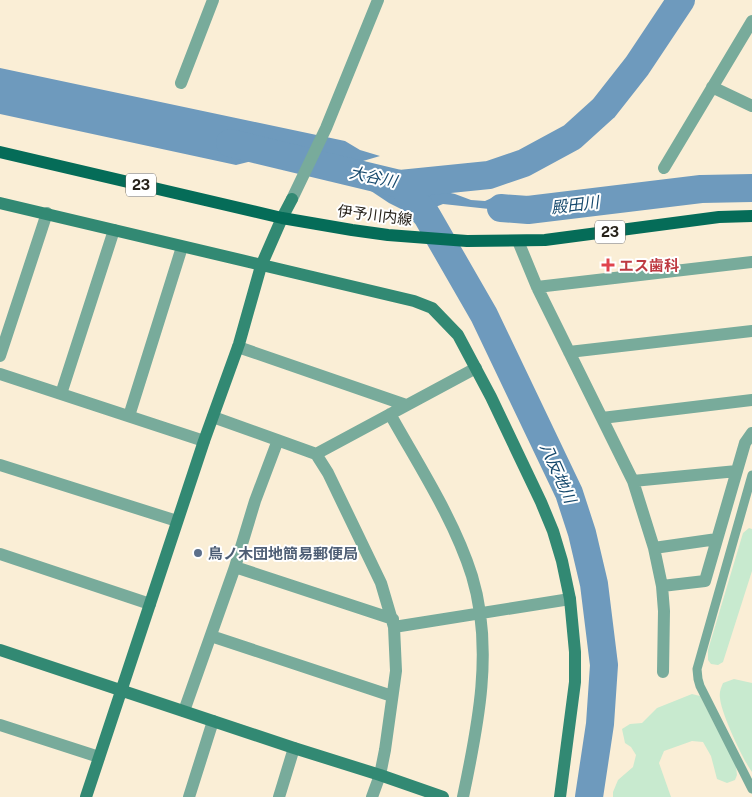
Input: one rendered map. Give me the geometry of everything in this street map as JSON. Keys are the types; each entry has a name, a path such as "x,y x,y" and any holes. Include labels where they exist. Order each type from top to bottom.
{"main road":[{"name":"伊予川内線","path":"0,152 282,218 352,230 467,241 545,240 719,217 752,216"}],"street":[{"path":"181,83 213,0"},
{"path":"86,797 204,441 238,347 261,266 326,128 378,0"},
{"path":"664,168 751,25"},
{"path":"712,87 752,106"},
{"path":"0,204 414,301 432,308 458,335 491,397 547,517 562,561 570,599 575,652 575,682 560,797"},
{"path":"0,356 47,214"},
{"path":"61,394 114,230"},
{"path":"518,241 538,288 633,481 654,548 662,586 664,611 663,672"},
{"path":"129,416 182,246"},
{"path":"538,288 752,262"},
{"path":"569,352 752,332"},
{"path":"238,347 406,405"},
{"path":"316,454 476,368"},
{"path":"0,374 204,441"},
{"path":"602,418 752,400"},
{"path":"390,414 442,507 462,550 472,577 479,612 483,669 480,703 463,797"},
{"path":"213,417 316,454 328,473 381,583 393,623 396,671 385,750 380,775 372,797"},
{"path":"662,586 705,581 745,444 752,433"},
{"path":"184,712 235,567 255,501 278,440"},
{"path":"0,465 178,521"},
{"path":"633,481 737,471"},
{"path":"654,548 718,539"},
{"path":"0,554 150,604"},
{"path":"235,567 393,623 570,599"},
{"path":"211,636 392,696"},
{"path":"0,650 443,797"},
{"path":"189,797 213,722"},
{"path":"0,725 99,757"},
{"path":"279,797 294,748"}],"lane":[{"path":"752,475 699,661 698,678 752,789"}],"green space":[{"path":"749,528 752,529 752,571 723,662 718,665 711,664 708,660 708,650 743,533"},
{"path":"734,679 752,683 752,772 733,736 721,705 720,690 723,683"},
{"path":"692,694 700,696 736,766 737,775 735,780 727,783 717,779 711,756 703,742 692,741 664,751 659,763 671,797 613,797 618,780 633,767 636,755 631,747 625,743 622,729 630,724 642,723 657,708"}],"water":[{"path":"0,68 345,141 360,150 380,156 363,161 420,186 455,194 471,200 485,201 494,197 503,197 501,203 523,206 538,205 538,213 443,204 434,210 435,216 440,223 425,221 389,203 350,177 317,160 301,156 289,149 274,148 259,155 252,161 236,165 0,114"}],"waterway":[{"name":"大谷川","path":"230,143 400,184 489,175 524,163 572,137 604,108 637,66 681,0"},
{"name":"殿田川","path":"501,208 528,210 701,189 752,188"},
{"name":"八反地川","path":"408,193 427,216 484,315 569,493 582,533 594,584 604,665 600,724 589,797"}],"place":[{"name":"エス歯科","path":"608,265"},
{"name":"鳥ノ木団地簡易郵便局","path":"198,553"}]}
